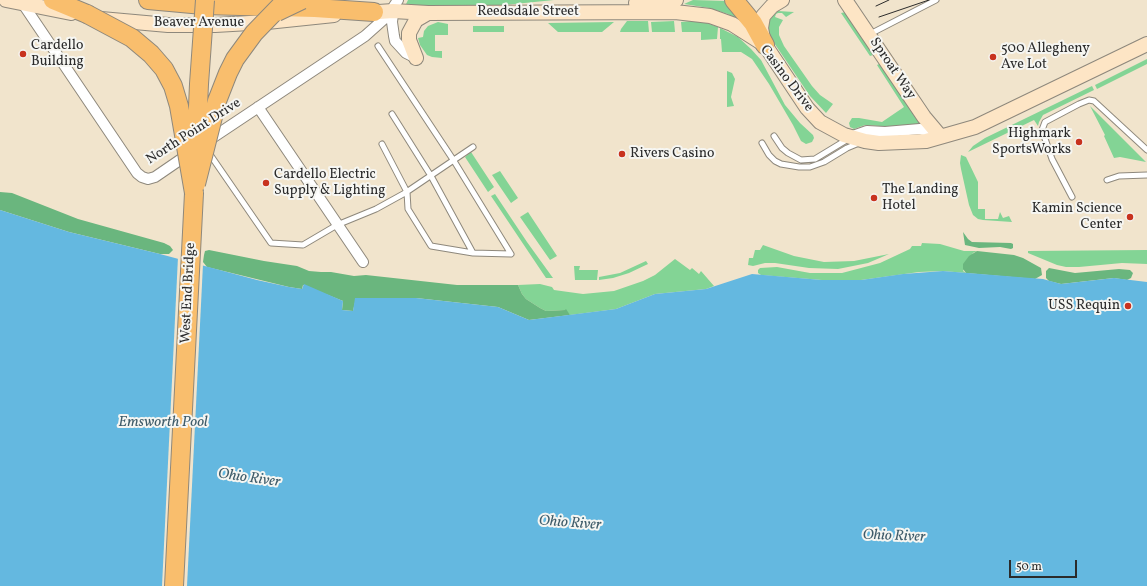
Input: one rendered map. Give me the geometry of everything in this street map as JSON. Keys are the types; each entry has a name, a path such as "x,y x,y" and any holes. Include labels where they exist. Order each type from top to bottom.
{"highway":[{"path":"53,0 87,14"},
{"path":"60,0 132,38 151,54 164,69 173,86 179,106 194,193"},
{"path":"148,0 203,5 315,8 374,12"},
{"name":"West End Bridge","path":"174,586 199,84 205,0"},
{"path":"194,193 213,114 222,87 235,59 265,20 286,0"},
{"path":"265,20 302,0"},
{"path":"734,0 753,23 764,45"}],"main road":[{"name":"Beaver Avenue","path":"6,0 98,18 135,23 192,25 236,25 374,12 396,6"},
{"path":"764,45 761,28 763,16 772,6 782,0"},
{"name":"Sproat Way","path":"845,0 924,117 940,136"},
{"name":"Casino Drive","path":"561,12 611,3 666,2 724,20 764,45 807,108 820,122 850,137 879,143 926,141 940,136 961,132 1147,44"},
{"name":"Reedsdale Street","path":"396,6 428,13 561,12"},
{"path":"416,58 409,40 409,33 416,20 428,13"}],"street":[{"name":"North Point Drive","path":"23,4 136,173 148,179 155,177 366,36 396,6"},
{"path":"396,6 392,22 396,41 406,53 416,58"},
{"path":"258,108 362,262"},
{"path":"850,137 867,131 885,132 920,129 940,136"}],"lane":[{"path":"869,34 936,0"},
{"path":"378,46 454,161 511,254 473,253 431,246 408,209 407,192 382,144"},
{"path":"1072,197 1052,159 1042,130 1045,122 1079,104 1089,100 1094,101 1147,150"},
{"path":"392,114 431,176 473,253"},
{"path":"774,136 782,148 792,156 801,160 809,160 821,156 850,137"},
{"path":"762,143 769,155 775,161 781,164 810,167 824,162 847,148 864,141"},
{"path":"203,144 271,243 303,245 337,225 376,209 407,192 473,147"},
{"path":"1107,180 1119,176 1147,175"}],"green space":[{"path":"408,0 554,0 495,6 405,6"},
{"path":"693,0 727,1 740,14 735,18 728,14 709,8 684,4"},
{"path":"778,11 794,12 786,17 782,13 776,14 775,17 783,20 779,27 779,35 784,46 812,86 820,95 833,104 826,113 810,96 768,34 767,30 769,20"},
{"path":"846,12 875,54 870,56 841,13"},
{"path":"627,21 648,21 649,32 620,32"},
{"path":"674,21 675,32 652,32 651,22"},
{"path":"691,21 707,23 718,27 717,39 701,40 701,32 682,32 681,22"},
{"path":"438,22 448,24 448,35 435,35 435,51 442,51 442,58 427,55 420,45 418,38 423,37 424,31 428,26"},
{"path":"614,22 602,32 558,32 548,23"},
{"path":"473,26 504,26 504,32 473,32"},
{"path":"720,28 738,37 761,60 785,105 800,123 813,135 814,138 812,142 806,144 801,141 769,84 752,59 741,52 722,52"},
{"path":"1147,59 1147,64 1097,89 1095,85"},
{"path":"881,64 921,122 919,124 894,127 865,125 854,129 850,127 849,123 852,118 882,122 904,107 877,65"},
{"path":"727,71 732,73 735,79 731,97 734,106 727,107"},
{"path":"1092,86 1094,90 1043,115 1038,126 1034,120 968,152 973,146 985,138"},
{"path":"1090,106 1146,162 1120,157 1114,158 1104,136 1105,135"},
{"path":"471,152 494,187 488,192 465,157"},
{"path":"961,155 966,157 978,182 978,209 985,209 985,219 998,219 1000,212 1003,218 1009,216 1012,222 983,220 978,219 973,215 969,205 961,169"},
{"path":"500,171 518,198 511,203 492,175"},
{"path":"0,192 12,193 78,219 164,243 170,246 173,250 169,254 160,254 69,232 0,210"},
{"path":"495,194 553,278 546,278 491,196"},
{"path":"528,212 557,256 550,260 520,217"},
{"path":"963,232 972,242 1011,243 1013,244 1013,248 979,248 965,245"},
{"path":"922,243 940,244 964,251 977,251 973,253 963,271 966,273 943,271 919,272 861,280 822,280 761,275 758,273 760,268 777,267 810,273 842,273 880,263 910,249 912,246 921,246"},
{"path":"763,245 794,256 824,262 854,261 889,254 868,263 838,269 809,268 775,263 765,263 753,266 748,265 749,258 753,258 755,250 760,250"},
{"path":"209,250 297,266 309,271 331,272 354,276 366,275 457,285 518,285 526,299 540,308 546,311 566,309 570,315 529,320 498,307 416,298 356,298 353,311 342,310 343,301 303,285 302,289 289,287 207,267 203,262 205,251"},
{"path":"1147,250 1147,264 1122,263 1079,267 1057,265 1028,253 1028,251"},
{"path":"977,251 1014,255 1023,258 1041,268 1042,275 1035,279 966,273 963,269 963,264 969,256"},
{"path":"675,259 690,270 692,268 699,274 701,271 714,286 706,289 655,294 616,309 570,315 565,310 546,311 540,308 526,299 518,285 540,284 552,287 554,290 583,294 614,291 643,281 655,275"},
{"path":"646,261 648,264 629,273 613,278 599,280 599,277 620,273"},
{"path":"574,266 580,266 579,270 598,270 597,280 575,280"},
{"path":"1049,268 1075,273 1119,269 1130,270 1133,273 1131,278 1127,280 1114,278 1061,284 1049,281 1046,278 1046,271"}],"water":[{"name":"Emsworth Pool","path":"0,210 69,232 257,280 302,289 304,284 343,301 342,310 353,311 355,298 416,298 498,307 529,320 616,309 655,294 706,289 752,274 822,280 861,280 903,274 943,271 1043,279 1061,284 1114,278 1147,282 1147,586 0,586"}],"pier":[{"path":"178,257 203,264 187,586 162,586"}],"tram line":[{"path":"876,6 889,0"},
{"path":"879,17 929,0"}],"place":[{"name":"Cardello Building","path":"23,54"},
{"name":"500 Allegheny Ave Lot","path":"993,57"},
{"name":"Highmark SportsWorks","path":"1079,142"},
{"name":"Rivers Casino","path":"622,154"},
{"name":"Cardello Electric Supply & Lighting","path":"266,183"},
{"name":"The Landing Hotel","path":"874,198"},
{"name":"Kamin Science Center","path":"1130,217"},
{"name":"USS Requin","path":"1128,306"}],"water label":[{"name":"Ohio River","path":"249,479"},
{"name":"Ohio River","path":"570,524"},
{"name":"Ohio River","path":"894,537"}]}
